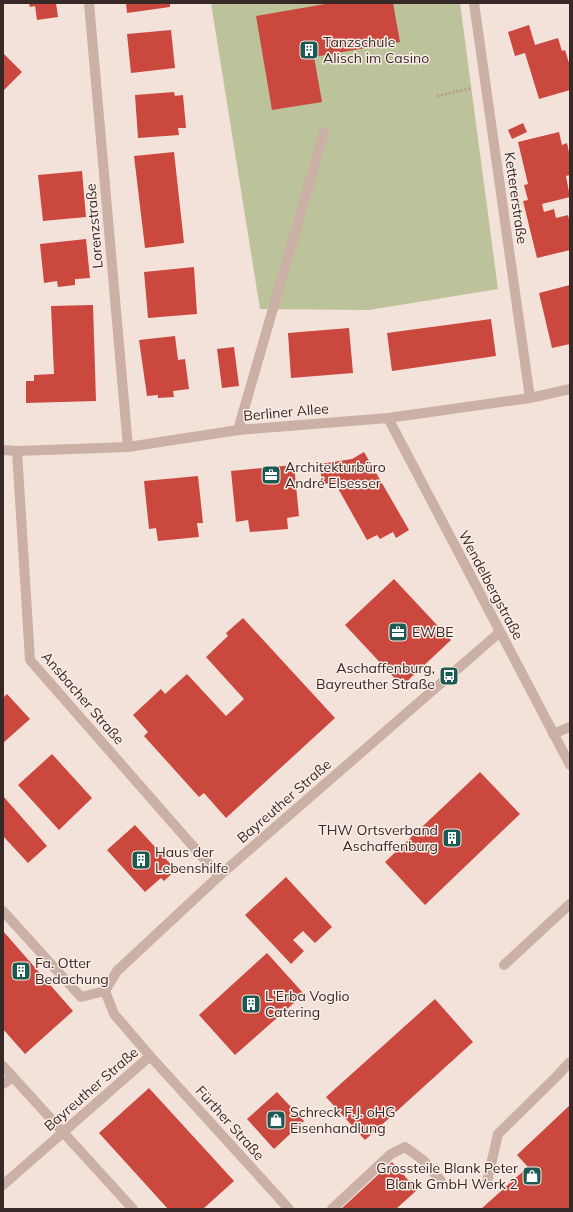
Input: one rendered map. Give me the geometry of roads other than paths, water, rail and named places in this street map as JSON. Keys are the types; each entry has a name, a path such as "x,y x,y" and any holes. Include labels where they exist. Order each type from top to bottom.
{"street":[{"name":"Lorenzstraße","path":"89,3 128,447"},
{"name":"Kettererstraße","path":"474,3 530,398"},
{"path":"238,430 324,132"},
{"name":"Berliner Allee","path":"3,450 17,451 128,447 238,430 388,418 530,398 570,390"},
{"name":"Wendelbergstraße","path":"388,418 570,765"},
{"name":"Ansbacher Straße","path":"17,451 30,660 219,876"},
{"name":"Bayreuther Straße","path":"3,1185 150,1056 114,1014 105,991 117,971 219,876 500,632"},
{"path":"553,734 570,727"},
{"path":"504,965 570,904"},
{"path":"3,912 81,997 105,991"},
{"name":"Fürther Straße","path":"150,1056 289,1209"},
{"path":"487,1182 498,1134 570,1062"},
{"path":"3,1066 133,1209"},
{"path":"3,1084 13,1077"},
{"path":"332,1209 391,1154 405,1147 423,1160 441,1181"}],"place":[{"name":"Tanzschule Alisch im Casino","path":"309,50"},
{"name":"Architekturbüro André Elsesser","path":"271,475"},
{"name":"EWBE","path":"398,632"},
{"name":"Aschaffenburg, Bayreuther Straße","path":"449,676"},
{"name":"THW Ortsverband Aschaffenburg","path":"452,838"},
{"name":"Haus der Lebenshilfe","path":"141,860"},
{"name":"Fa. Otter Bedachung","path":"21,971"},
{"name":"L'Erba Voglio Catering","path":"251,1004"},
{"name":"Schreck F.J. oHG Eisenhandlung","path":"276,1120"},
{"name":"Grossteile Blank Peter Blank GmbH Werk 2","path":"532,1176"}]}
